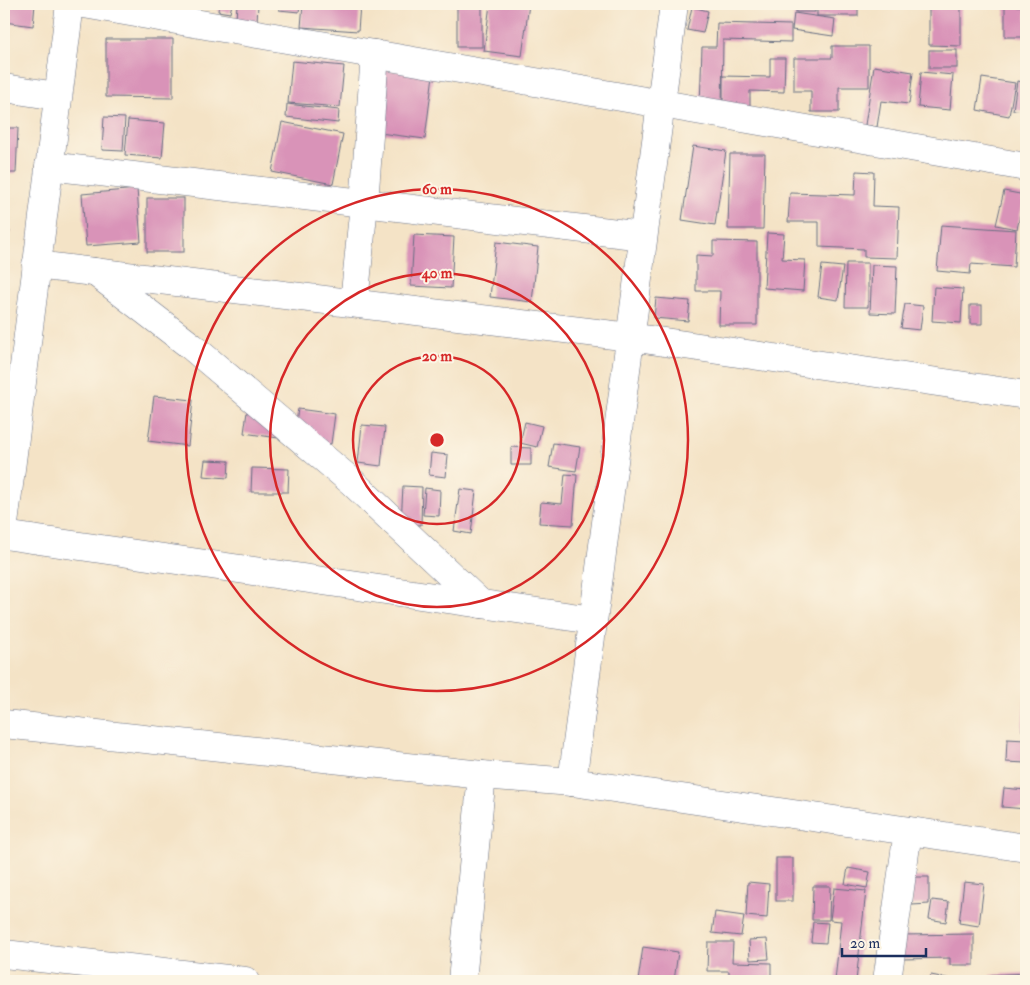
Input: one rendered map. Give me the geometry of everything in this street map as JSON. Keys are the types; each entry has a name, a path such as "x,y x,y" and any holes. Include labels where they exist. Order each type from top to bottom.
{"street":[{"path":"4,524 70,4"},
{"path":"84,4 1026,167"},
{"path":"572,782 674,4"},
{"path":"354,303 364,204 375,54"},
{"path":"4,88 58,96"},
{"path":"49,166 643,236"},
{"path":"36,265 630,337 1026,395"},
{"path":"95,272 191,346 352,482 481,604"},
{"path":"4,535 593,620"},
{"path":"4,724 482,775 572,782 1026,848"},
{"path":"462,981 482,775"},
{"path":"887,981 908,831"},
{"path":"4,954 245,981"}],"building":[{"path":"4,4 35,4 33,26 4,22"},
{"path":"176,4 197,4 197,9 176,9"},
{"path":"219,4 232,4 230,13 218,11"},
{"path":"237,4 258,4 257,22 236,20"},
{"path":"280,4 300,4 299,12 279,10"},
{"path":"303,4 360,4 358,31 301,27"},
{"path":"457,4 482,4 482,47 457,47"},
{"path":"490,4 529,4 522,56 484,51"},
{"path":"796,4 815,4 815,12 796,12"},
{"path":"817,4 858,4 858,16 817,16"},
{"path":"929,4 961,4 961,46 929,45"},
{"path":"1005,6 1026,6 1026,37 1005,37"},
{"path":"692,7 708,11 703,33 687,30"},
{"path":"794,13 835,19 833,36 792,30"},
{"path":"717,23 791,25 791,42 723,40 722,107 700,106 702,47 716,47"},
{"path":"106,39 173,39 173,98 106,97"},
{"path":"832,46 869,46 869,87 839,87 839,112 811,112 811,91 794,91 794,58 832,58"},
{"path":"929,50 957,50 957,68 929,68"},
{"path":"770,58 785,58 784,92 750,91 750,110 723,110 723,76 770,77"},
{"path":"292,61 344,66 340,107 288,103"},
{"path":"874,66 913,72 909,104 881,101 877,127 865,125"},
{"path":"379,69 433,75 425,139 372,132"},
{"path":"921,72 953,75 950,110 918,107"},
{"path":"982,78 1015,83 1009,116 977,110"},
{"path":"1017,81 1026,83 1026,111 1013,110"},
{"path":"287,104 339,110 338,123 286,117"},
{"path":"104,117 125,118 123,151 102,150"},
{"path":"128,120 165,123 162,158 125,155"},
{"path":"282,122 343,134 333,184 272,172"},
{"path":"4,128 18,128 16,173 4,173"},
{"path":"693,146 726,151 715,225 682,220"},
{"path":"730,154 765,154 763,229 728,229"},
{"path":"856,171 874,172 873,206 899,207 897,258 864,257 864,249 819,247 819,222 788,222 790,193 855,195"},
{"path":"4,189 8,190 5,224 4,224"},
{"path":"137,189 141,242 86,246 82,194"},
{"path":"1004,191 1025,195 1017,229 996,225"},
{"path":"147,198 184,198 184,252 147,252"},
{"path":"941,225 1016,230 1014,267 971,264 970,274 937,271"},
{"path":"4,230 10,231 5,256 4,256"},
{"path":"767,233 784,234 782,259 805,260 803,291 764,288"},
{"path":"414,235 454,237 451,288 411,286"},
{"path":"713,241 757,242 757,325 719,325 720,291 696,291 696,255 713,256"},
{"path":"496,242 538,247 532,302 490,297"},
{"path":"846,263 868,263 868,307 845,307"},
{"path":"822,265 843,267 838,300 818,297"},
{"path":"872,265 897,266 895,314 870,313"},
{"path":"934,287 963,289 961,323 932,321"},
{"path":"656,298 690,301 688,321 654,318"},
{"path":"905,304 923,306 920,330 901,328"},
{"path":"970,305 982,305 982,324 970,324"},
{"path":"154,396 193,400 188,446 148,441"},
{"path":"298,409 335,414 331,444 293,439"},
{"path":"247,412 281,417 278,438 244,433"},
{"path":"525,422 542,426 537,447 520,443"},
{"path":"362,425 385,427 381,466 358,463"},
{"path":"553,443 580,447 576,471 549,467"},
{"path":"511,447 531,448 531,465 511,465"},
{"path":"431,453 448,455 446,477 429,475"},
{"path":"205,460 229,461 228,478 203,476"},
{"path":"252,468 289,469 288,492 251,492"},
{"path":"565,474 577,475 573,525 539,523 541,502 562,504"},
{"path":"403,486 422,487 421,525 401,524"},
{"path":"425,488 440,490 439,516 423,515"},
{"path":"460,489 476,491 471,534 454,531"},
{"path":"1025,694 1026,731 1022,731"},
{"path":"1007,739 1026,740 1026,763 1006,762"},
{"path":"1004,788 1026,790 1026,809 1002,807"},
{"path":"776,858 793,858 793,901 776,901"},
{"path":"848,868 870,872 867,888 845,884"},
{"path":"912,877 929,877 929,904 912,905"},
{"path":"748,882 769,884 767,918 746,916"},
{"path":"964,882 984,884 979,926 959,923"},
{"path":"813,886 830,886 829,920 812,920"},
{"path":"834,888 866,891 856,981 835,981 841,921 830,920"},
{"path":"932,900 949,902 946,922 929,919"},
{"path":"715,912 744,916 741,936 712,933"},
{"path":"813,922 828,923 826,943 811,942"},
{"path":"974,934 974,965 950,965 950,958 902,959 902,935"},
{"path":"767,939 769,959 750,960 749,940"},
{"path":"708,942 733,942 732,962 771,963 771,981 729,981 729,971 707,971"},
{"path":"643,947 678,952 674,981 638,981"},
{"path":"1026,973 1026,981 992,981 991,975"},
{"path":"931,975 956,980 956,981 929,981"},
{"path":"904,976 927,980 927,981 902,981"}]}
